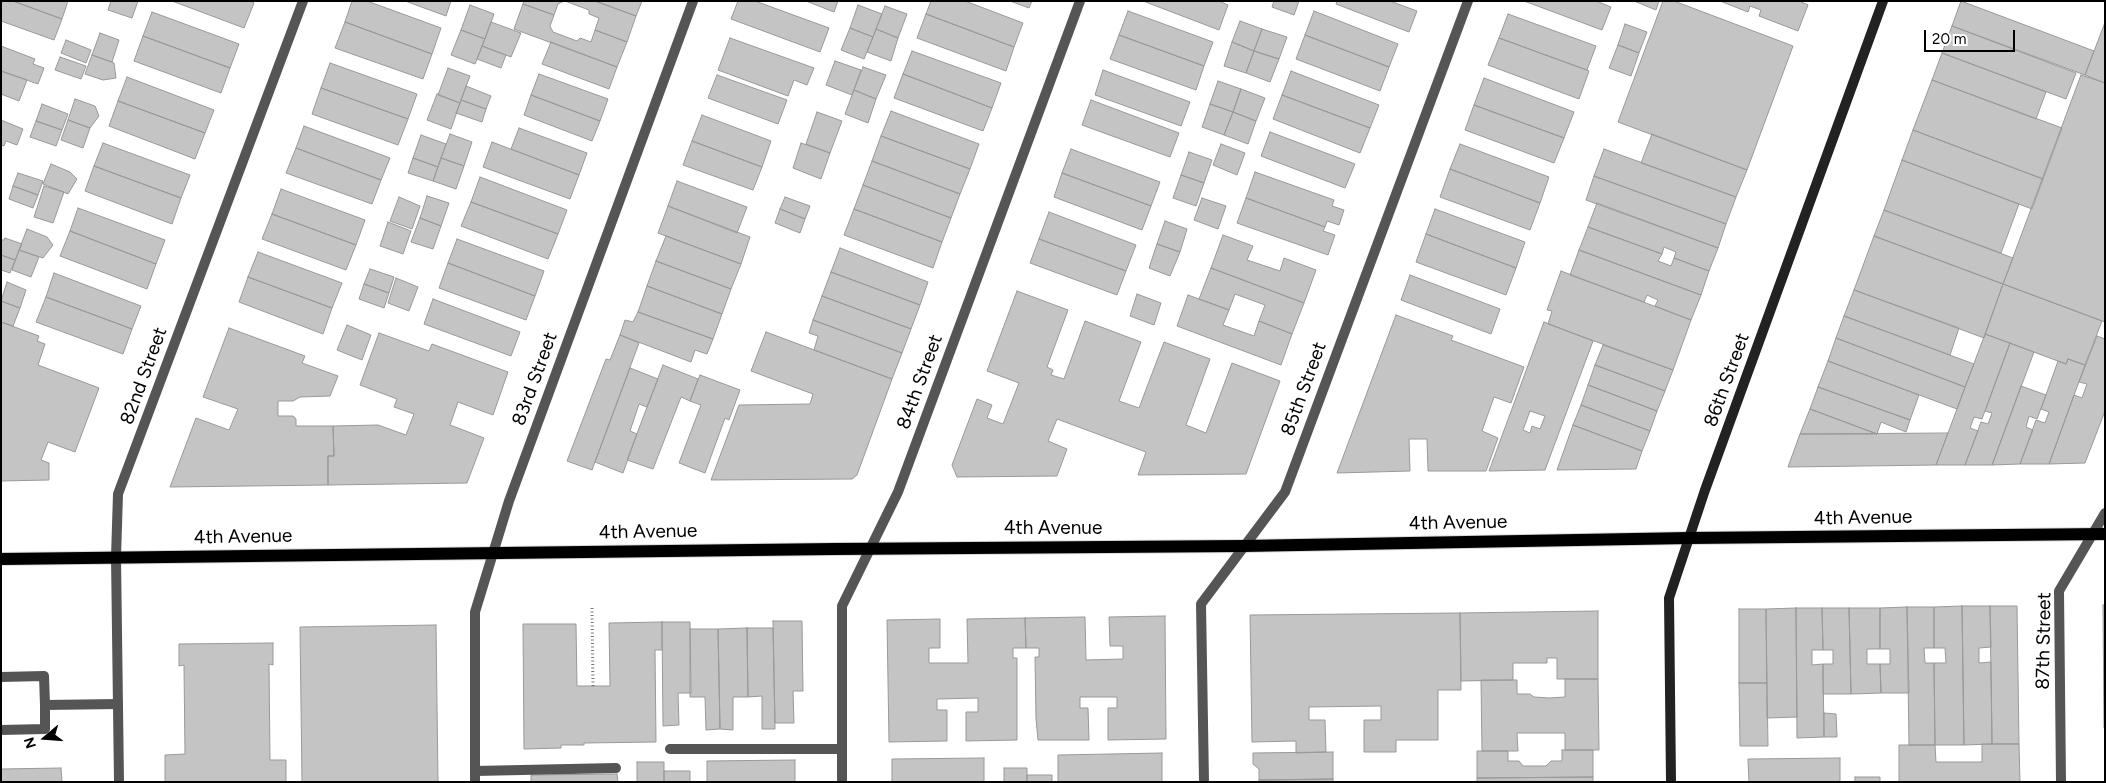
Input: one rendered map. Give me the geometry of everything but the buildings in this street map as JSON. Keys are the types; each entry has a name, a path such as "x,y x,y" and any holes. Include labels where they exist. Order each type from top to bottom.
{"main road":[{"name":"86th Street","path":"1670,782 1669,598 1883,1"},
{"name":"4th Avenue","path":"1,559 870,548 1243,546 1689,538 2105,534"}],"street":[{"name":"82nd Street","path":"119,782 116,557 118,494 303,1"},
{"name":"83rd Street","path":"475,776 475,612 509,501 693,1"},
{"name":"84th Street","path":"842,782 842,606 898,492 1080,1"},
{"name":"85th Street","path":"1204,782 1201,604 1285,492 1468,1"},
{"name":"87th Street","path":"2061,782 2059,591 2105,513"},
{"path":"1,677 44,676 45,705 45,729 1,730"},
{"path":"45,705 118,704"},
{"path":"670,749 842,750"},
{"path":"475,776 616,768"}],"path":[{"path":"592,608 594,686"}]}
